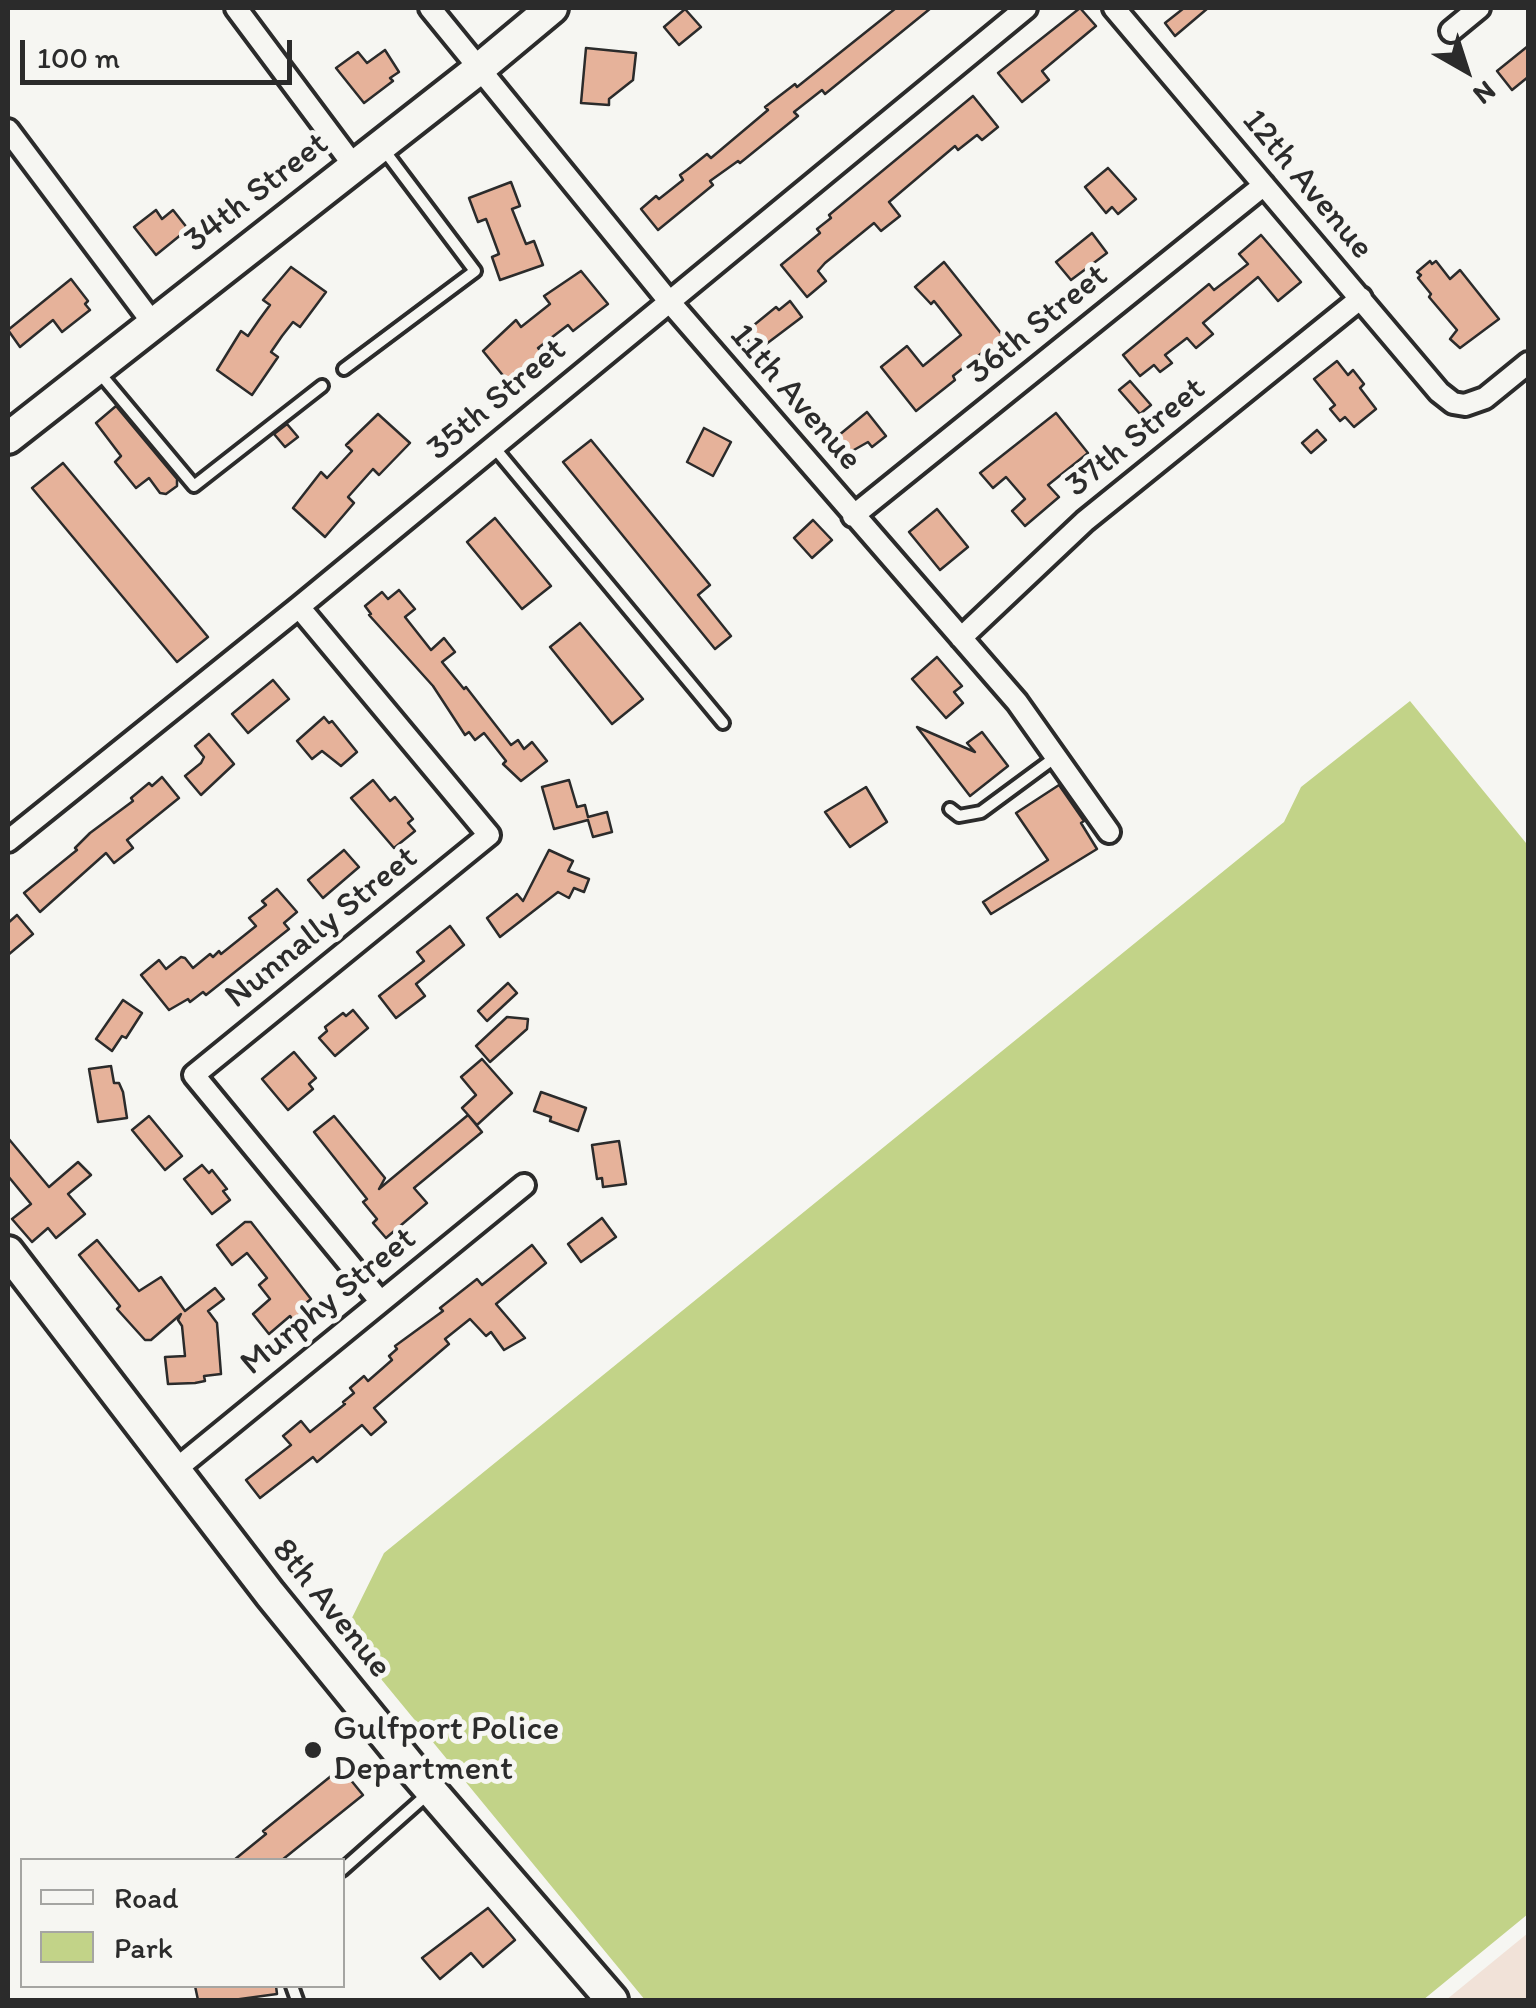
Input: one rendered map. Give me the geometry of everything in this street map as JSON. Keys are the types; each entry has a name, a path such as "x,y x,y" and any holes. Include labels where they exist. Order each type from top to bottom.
{"street":[{"path":"236,8 354,166"},
{"name":"11th Avenue","path":"430,8 668,300 1058,755 1109,832"},
{"name":"34th Street","path":"8,438 552,8"},
{"name":"35th Street","path":"8,841 1026,8"},
{"name":"12th Avenue","path":"1114,8 1453,404 1484,398 1528,362"},
{"path":"1451,31 1479,8"},
{"path":"8,130 152,322"},
{"name":"36th Street","path":"853,516 1264,185"},
{"name":"37th Street","path":"961,638 1086,521 1360,298"},
{"name":"Nunnally Street","path":"298,606 488,834 194,1074 380,1301"},
{"name":"Murphy Street","path":"175,1470 524,1184"},
{"name":"8th Avenue","path":"8,1252 270,1594 431,1791 612,2000"}],"lane":[{"path":"344,369 475,271 381,145"},
{"path":"96,367 194,486 322,386"},
{"path":"493,446 722,722"},
{"path":"950,809 960,816 980,812 1058,755"},
{"path":"345,1867 431,1791"}],"shaded area":[{"path":"1528,1933 1528,2000 1446,2000"}],"green space":[{"path":"1410,701 1528,842 1528,1914 1423,2000 645,2000 344,1634 384,1553 1284,822 1301,787"}],"building":[{"path":"896,8 931,8 825,94 822,90 794,112 798,116 740,163 710,181 713,185 658,230 641,209 683,180 680,175 707,154 711,158 768,110 765,107 795,84 797,87"},
{"path":"1080,8 1096,26 1042,71 1049,80 1022,102 998,73"},
{"path":"1184,8 1208,8 1175,36 1165,23"},
{"path":"685,9 701,27 679,45 664,27"},
{"path":"1528,46 1528,77 1512,90 1497,71"},
{"path":"586,48 636,53 633,80 609,99 609,105 581,103"},
{"path":"385,50 399,72 364,103 336,68 358,52 367,63"},
{"path":"973,96 998,127 982,140 977,135 958,150 955,146 889,202 900,216 881,231 874,223 825,263 818,271 826,281 807,297 781,265 820,233 817,229 831,218 829,215"},
{"path":"1108,168 1136,199 1118,214 1112,207 1106,213 1085,187"},
{"path":"511,182 520,206 512,209 526,244 534,241 543,265 500,280 492,257 499,254 486,219 478,222 469,198"},
{"path":"156,210 162,219 173,210 188,229 156,255 134,227"},
{"path":"1092,233 1107,253 1071,280 1056,262"},
{"path":"1261,235 1301,282 1278,301 1258,277 1203,323 1213,334 1196,348 1187,338 1165,355 1172,363 1160,372 1154,365 1140,376 1123,355 1209,284 1214,290 1248,264 1239,254"},
{"path":"1430,261 1436,261 1450,279 1460,270 1499,319 1460,348 1450,339 1457,330 1418,278 1421,275 1417,272"},
{"path":"944,262 1008,342 988,359 983,352 916,411 881,367 907,346 923,366 961,335 934,301 931,304 915,287"},
{"path":"291,267 326,292 300,327 293,322 282,336 271,352 278,357 252,395 217,370 241,331 248,336 270,305 263,300"},
{"path":"581,271 608,304 573,331 568,325 538,348 544,355 510,384 483,351 516,320 521,327 550,304 544,296"},
{"path":"71,279 90,310 62,332 53,320 20,347 8,330"},
{"path":"790,301 802,317 757,351 743,334 776,307 779,310"},
{"path":"1337,361 1348,375 1353,370 1364,384 1360,388 1376,409 1354,427 1345,417 1340,421 1330,409 1335,405 1314,379"},
{"path":"1130,381 1151,405 1140,414 1119,390"},
{"path":"116,406 177,479 177,486 166,494 160,493 149,478 136,488 115,462 121,456 96,423"},
{"path":"867,412 886,436 872,447 868,442 845,455 833,440"},
{"path":"1056,413 1088,453 1048,485 1059,497 1025,526 1012,511 1025,499 1006,477 993,488 980,473"},
{"path":"378,414 410,443 379,475 373,469 348,497 354,503 325,537 293,508 321,472 327,478 352,451 346,445"},
{"path":"287,424 298,437 285,447 274,434"},
{"path":"704,428 731,442 713,476 687,462"},
{"path":"1317,430 1326,440 1311,453 1302,443"},
{"path":"591,440 710,585 698,595 731,636 715,649 563,462"},
{"path":"63,463 208,637 177,662 32,488"},
{"path":"937,509 968,547 940,570 909,532"},
{"path":"495,518 551,586 522,609 467,542"},
{"path":"813,520 832,540 812,558 794,538"},
{"path":"399,590 415,609 405,617 431,650 444,638 455,652 442,662 511,745 518,740 524,749 532,742 547,761 521,781 503,764 506,761 484,733 475,740 469,732 465,735 433,686 369,615 365,606 382,592 388,599"},
{"path":"580,623 643,699 612,724 550,647"},
{"path":"937,657 962,686 954,692 963,703 946,718 912,679"},
{"path":"273,680 289,699 248,733 232,714"},
{"path":"324,717 329,723 332,721 357,752 341,766 322,751 312,759 297,741"},
{"path":"917,727 975,752 967,743 982,732 1008,766 970,796"},
{"path":"209,734 234,764 201,795 185,776 201,763 204,757 195,746"},
{"path":"162,777 179,798 127,840 133,848 114,863 106,853 40,912 24,893 77,850 90,833 133,801 131,798"},
{"path":"373,780 390,801 395,797 413,819 408,823 415,831 394,848 351,798"},
{"path":"569,780 577,807 585,805 588,817 607,812 612,832 593,837 588,820 554,829 542,787"},
{"path":"1059,785 1084,821 1081,823 1097,849 991,914 983,902 1048,860 1016,813"},
{"path":"866,787 887,822 850,847 825,812"},
{"path":"344,850 359,867 323,898 308,880"},
{"path":"549,850 573,861 568,871 589,879 584,892 574,888 569,898 558,892 500,937 487,918 517,894 523,901"},
{"path":"277,889 297,912 284,923 289,929 206,995 203,992 169,1010 141,975 159,960 166,969 181,957 193,968 210,954 221,954 256,926 249,918 266,905 262,901"},
{"path":"17,915 33,934 8,955 8,923"},
{"path":"450,926 464,945 416,984 425,996 396,1018 379,996 424,961 417,952"},
{"path":"508,983 517,993 487,1021 478,1011"},
{"path":"123,1000 142,1013 112,1051 96,1039"},
{"path":"353,1010 368,1028 335,1056 319,1038 327,1031 325,1027"},
{"path":"507,1017 528,1019 527,1029 490,1062 476,1046"},
{"path":"294,1052 316,1078 309,1084 313,1089 288,1110 262,1079"},
{"path":"482,1059 512,1093 477,1125 462,1108 476,1095 461,1077"},
{"path":"111,1066 114,1083 119,1083 123,1092 127,1118 98,1122 89,1069"},
{"path":"541,1092 586,1108 578,1131 534,1111"},
{"path":"468,1115 482,1132 414,1188 427,1203 386,1238 373,1223 377,1219 363,1202 367,1199 314,1132 334,1116 385,1178 379,1189"},
{"path":"149,1116 182,1156 165,1170 132,1130"},
{"path":"8,1138 49,1187 78,1162 91,1175 68,1194 85,1214 56,1238 48,1228 32,1242 12,1219 31,1204 8,1176"},
{"path":"619,1141 626,1184 603,1187 602,1178 597,1179 592,1145"},
{"path":"202,1165 209,1173 212,1170 227,1189 223,1191 230,1200 212,1214 184,1179"},
{"path":"602,1218 616,1237 581,1262 568,1244"},
{"path":"245,1222 251,1222 311,1299 293,1320 290,1316 269,1334 253,1314 270,1299 259,1285 267,1278 247,1253 232,1265 217,1245"},
{"path":"97,1240 139,1291 161,1277 185,1311 215,1288 224,1299 208,1311 217,1323 221,1374 204,1376 205,1381 195,1383 168,1384 165,1357 185,1356 178,1320 181,1314 151,1340 145,1340 117,1309 120,1306 79,1255"},
{"path":"532,1245 546,1263 496,1304 525,1338 504,1350 491,1332 486,1336 470,1319 445,1339 449,1344 374,1408 386,1422 371,1435 362,1425 317,1462 313,1457 260,1498 246,1480 291,1445 283,1436 301,1421 310,1432 345,1404 354,1393 350,1388 364,1376 368,1381 392,1360 389,1356 397,1349 395,1346 443,1311 440,1308 477,1279 482,1285"},
{"path":"341,1768 363,1795 284,1858 236,1858 266,1834 263,1831"},
{"path":"488,1908 515,1940 483,1967 471,1953 440,1979 422,1958"},
{"path":"195,1988 276,1988 277,1994 233,2000 198,2000"}],"place":[{"name":"Gulfport Police Department","path":"313,1750"}]}
